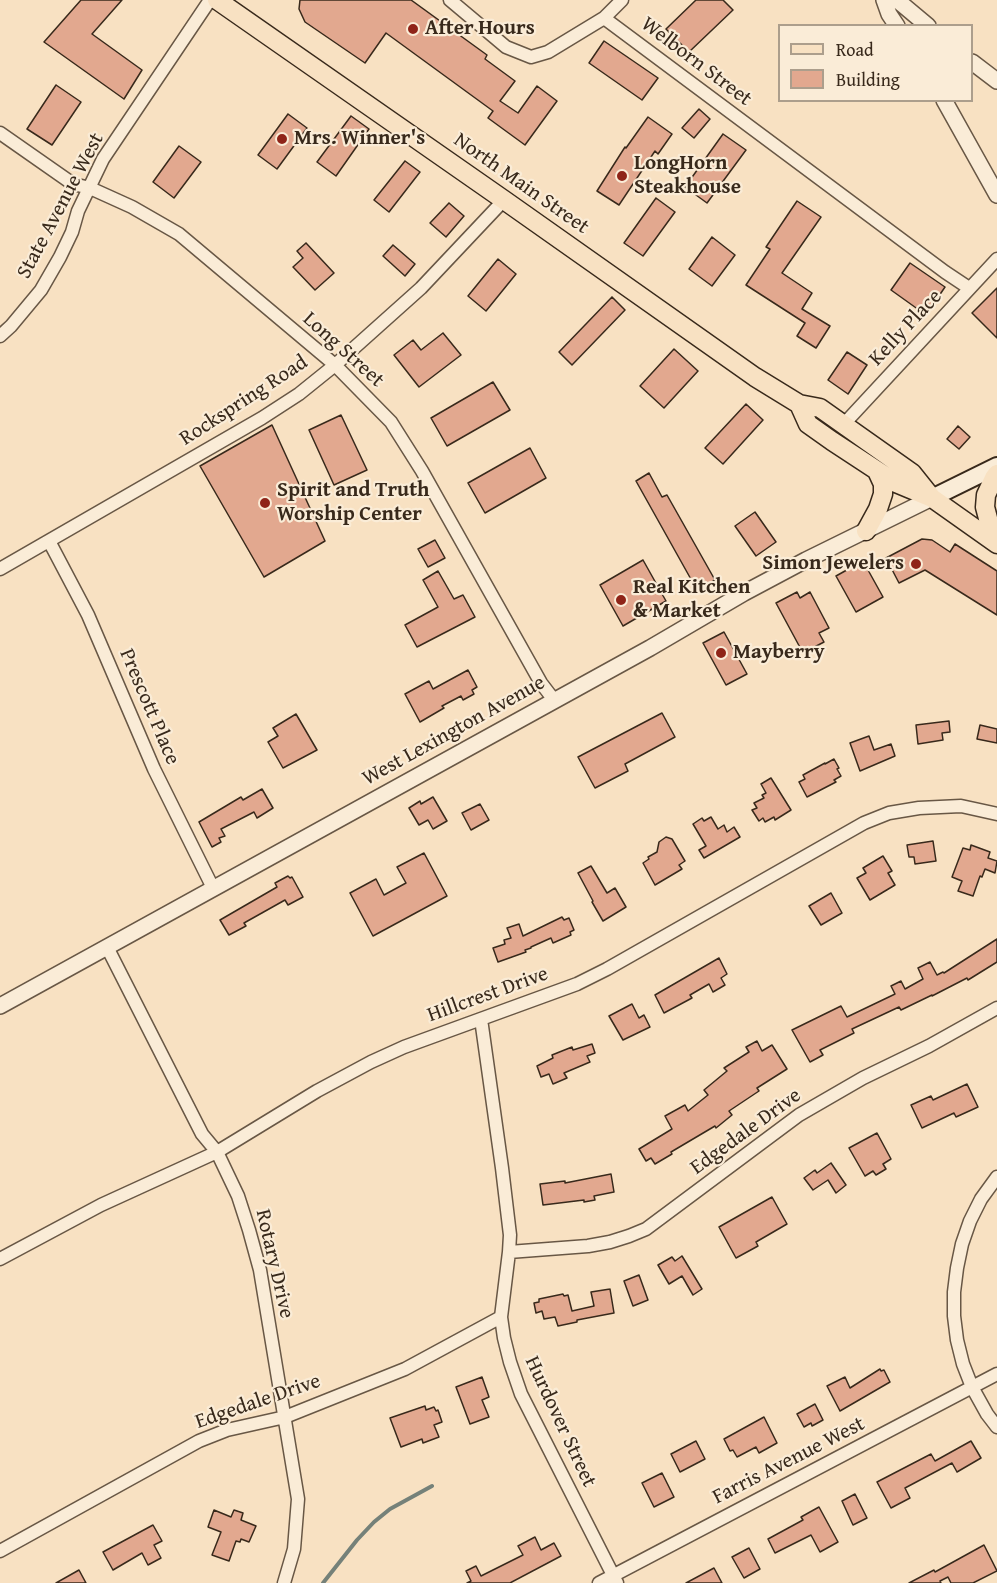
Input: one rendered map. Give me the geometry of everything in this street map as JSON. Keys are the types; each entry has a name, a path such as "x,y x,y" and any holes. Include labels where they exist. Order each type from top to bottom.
{"main road":[{"name":"North Main Street","path":"218,0 754,377 799,404 820,408 844,424 912,473 932,498"},
{"name":"North Main Street","path":"799,404 808,424 896,483 932,498 997,544"},
{"path":"932,498 997,466"},
{"path":"866,531 884,494 883,484 877,471"},
{"path":"997,474 986,495 986,507 990,526 997,540"}],"street":[{"name":"State Avenue West","path":"0,336 41,290 64,249 78,211 103,159 210,0"},
{"path":"450,0 506,47 531,57 548,52 604,18 622,0"},
{"path":"884,0 896,24"},
{"path":"897,0 926,24"},
{"name":"Welborn Street","path":"604,18 969,288"},
{"path":"973,63 997,81"},
{"path":"945,102 997,195"},
{"name":"Long Street","path":"0,133 73,184 90,188 132,207 179,234 335,365 391,422 422,471 541,683 554,700"},
{"name":"Rockspring Road","path":"0,570 262,418 298,394 335,365 421,288 504,200"},
{"name":"Kelly Place","path":"844,424 997,259"},
{"name":"West Lexington Avenue","path":"0,1006 650,648 754,588 932,498"},
{"name":"Prescott Place","path":"49,541 87,615 154,769 213,888"},
{"name":"Hillcrest Drive","path":"0,1259 101,1205 217,1152 317,1091 371,1062 404,1047 587,979 864,824 889,813 919,807 961,806 997,814"},
{"name":"Rotary Drive","path":"107,947 202,1134 217,1152 238,1196 249,1230 260,1270 298,1499 294,1549 285,1583"},
{"name":"Edgedale Drive","path":"509,1252 588,1246 610,1242 646,1229 799,1115 863,1078 929,1046 997,1008"},
{"name":"Hurdover Street","path":"481,1018 508,1216 509,1252 501,1317 508,1354 520,1394 615,1579"},
{"path":"997,1177 981,1199 970,1221 962,1244 954,1292 954,1316 963,1364 972,1387 997,1427"},
{"name":"Edgedale Drive","path":"0,1551 199,1441 227,1430 285,1417 405,1369 501,1317"},
{"name":"Farris Avenue West","path":"599,1583 615,1579 997,1374"}],"building":[{"path":"81,0 122,0 92,34 142,70 124,99 44,42"},
{"path":"300,0 411,0 487,55 485,59 515,81 500,101 518,113 537,86 557,101 525,145 488,118 493,111 386,33 365,63 305,22 299,9"},
{"path":"696,0 723,0 733,10 689,52 666,29"},
{"path":"604,41 658,78 642,100 589,63"},
{"path":"56,85 81,102 52,145 27,129"},
{"path":"699,109 710,119 694,138 682,128"},
{"path":"288,114 307,128 277,169 258,155"},
{"path":"351,116 369,129 336,176 317,162"},
{"path":"648,117 672,134 658,154 655,151 619,205 597,191 625,147"},
{"path":"723,134 746,150 707,203 685,187"},
{"path":"179,146 201,162 174,198 153,182"},
{"path":"405,161 420,172 389,212 374,200"},
{"path":"656,198 675,212 643,256 624,243"},
{"path":"797,201 821,217 782,273 812,293 802,309 830,326 816,348 797,336 805,323 746,285 770,249 766,247"},
{"path":"449,203 464,216 446,237 430,223"},
{"path":"712,237 735,255 712,286 689,269"},
{"path":"306,243 334,273 315,290 293,267 303,258 297,251"},
{"path":"393,245 415,264 405,276 383,256"},
{"path":"498,259 516,274 486,311 468,296"},
{"path":"910,263 945,287 926,315 891,290"},
{"path":"997,288 997,338 972,313"},
{"path":"612,297 625,310 572,365 559,352"},
{"path":"443,333 461,355 419,387 394,355 413,340 421,350"},
{"path":"674,349 698,371 664,408 640,386"},
{"path":"847,352 867,365 848,394 828,380"},
{"path":"493,382 510,410 447,446 431,418"},
{"path":"746,404 763,420 723,464 705,448"},
{"path":"341,415 367,470 334,485 309,430"},
{"name":"Spirit and Truth Worship Center","path":"272,425 325,541 264,577 200,466"},
{"path":"958,426 970,437 959,449 947,439"},
{"path":"530,448 546,478 485,513 468,483"},
{"path":"649,473 662,497 667,495 715,580 697,590 636,481"},
{"path":"755,512 776,542 756,556 735,526"},
{"path":"922,539 932,540 950,552 955,544 997,571 997,615 925,570 899,583 886,558"},
{"path":"435,540 445,558 428,567 418,549"},
{"path":"643,560 666,601 623,626 600,585"},
{"path":"863,561 883,597 856,612 836,576"},
{"path":"438,571 454,599 463,595 475,617 417,647 405,625 438,607 423,580"},
{"path":"797,592 800,598 810,592 829,628 819,633 824,642 803,653 776,603"},
{"path":"724,632 747,674 726,685 703,643"},
{"path":"468,670 477,687 472,690 474,694 463,700 461,696 420,722 405,694 429,681 433,689"},
{"path":"662,713 675,737 625,764 628,771 595,788 578,757"},
{"path":"296,714 317,750 283,768 268,742 278,736 273,728"},
{"path":"949,721 950,732 942,733 943,740 918,744 916,725"},
{"path":"980,725 997,729 997,743 977,739"},
{"path":"869,736 874,750 891,744 895,756 860,771 850,743"},
{"path":"834,759 841,776 834,780 836,782 807,797 799,782 805,779 803,775"},
{"path":"771,778 791,810 775,820 774,817 765,822 763,818 759,821 752,810 757,808 754,803 764,798 762,795 766,793 761,784"},
{"path":"262,789 273,808 257,818 254,812 221,829 225,836 219,838 221,842 212,847 199,822 241,797 243,800"},
{"path":"433,797 447,821 433,829 428,820 419,825 409,808"},
{"path":"480,804 489,820 471,830 462,813"},
{"path":"711,817 718,829 724,825 727,832 734,827 740,837 704,858 699,850 706,846 693,824 702,818 704,821"},
{"path":"666,837 672,839 685,861 679,865 682,869 655,885 643,863 657,852 659,842"},
{"path":"933,841 936,861 915,864 914,857 909,857 907,845"},
{"path":"971,845 990,852 988,858 997,861 995,873 985,869 982,877 980,876 973,896 958,891 962,881 952,877 963,848 970,850"},
{"path":"424,853 447,896 373,936 350,893 376,879 384,895 406,883 397,867"},
{"path":"883,856 892,871 888,873 895,885 870,900 857,878 866,873 863,868"},
{"path":"591,866 607,893 615,888 626,907 603,921 578,873"},
{"path":"288,876 292,877 303,897 288,905 285,900 244,923 246,926 229,935 220,920 277,887 275,883"},
{"path":"831,893 842,913 821,925 809,906"},
{"path":"562,917 564,920 569,918 574,930 570,932 571,935 553,943 551,938 525,950 526,952 498,962 493,948 505,944 504,940 511,938 507,928 519,924 523,936"},
{"path":"997,939 997,962 968,980 967,978 901,1010 899,1007 852,1029 854,1033 820,1050 823,1055 810,1062 792,1030 841,1006 847,1017 895,994 891,986 901,981 905,989 923,979 918,968 930,962 937,975 944,973"},
{"path":"719,958 727,974 721,978 725,985 713,992 709,984 690,995 692,998 664,1013 655,995"},
{"path":"632,1004 639,1018 644,1015 650,1027 623,1040 609,1016"},
{"path":"757,1041 762,1051 772,1045 787,1069 757,1088 759,1091 729,1111 732,1115 716,1128 715,1126 655,1164 651,1158 646,1161 639,1149 672,1129 665,1116 685,1105 688,1111 708,1095 704,1090 727,1071 724,1068 749,1052 746,1047"},
{"path":"592,1044 595,1053 587,1056 590,1062 564,1073 567,1078 553,1084 549,1074 541,1077 537,1066 553,1058 552,1055 572,1047 573,1050"},
{"path":"967,1084 978,1107 956,1117 954,1113 922,1128 911,1105 931,1096 933,1100"},
{"path":"877,1133 891,1159 883,1164 886,1169 876,1175 873,1171 865,1176 849,1148"},
{"path":"831,1163 846,1185 836,1193 828,1180 813,1190 804,1178 815,1170 817,1173"},
{"path":"611,1174 614,1192 594,1196 595,1200 543,1205 540,1184 565,1181 565,1183"},
{"path":"772,1197 787,1224 756,1242 758,1246 736,1258 719,1227"},
{"path":"682,1256 702,1289 693,1295 682,1276 669,1284 658,1265 672,1257 675,1261"},
{"path":"639,1275 648,1300 633,1306 624,1281"},
{"path":"610,1289 614,1313 558,1326 555,1317 544,1319 542,1311 536,1313 534,1303 539,1302 539,1299 568,1295 572,1311 594,1306 591,1292"},
{"path":"880,1369 884,1370 890,1382 840,1411 827,1386 845,1377 850,1388"},
{"path":"482,1377 489,1397 482,1400 489,1417 470,1424 456,1387"},
{"path":"815,1404 823,1420 812,1426 811,1423 804,1427 797,1414"},
{"path":"425,1406 426,1410 434,1407 436,1411 438,1410 442,1422 434,1425 439,1437 423,1443 422,1439 401,1447 390,1418"},
{"path":"764,1417 777,1443 759,1453 756,1447 737,1457 733,1450 730,1451 724,1439"},
{"path":"696,1441 705,1459 680,1472 671,1454"},
{"path":"971,1441 981,1458 957,1472 952,1463 905,1488 910,1498 891,1508 877,1482 931,1454 935,1461"},
{"path":"662,1473 674,1497 654,1507 642,1483"},
{"path":"855,1494 867,1518 853,1525 842,1501"},
{"path":"819,1507 838,1542 820,1552 811,1535 775,1553 768,1539 803,1520 801,1517"},
{"path":"214,1510 231,1517 234,1510 243,1513 241,1520 256,1526 249,1542 241,1539 240,1542 236,1541 229,1561 212,1555 221,1532 208,1527"},
{"path":"153,1525 162,1541 154,1545 161,1558 148,1565 142,1553 113,1570 103,1552"},
{"path":"535,1537 541,1550 554,1543 561,1556 510,1583 467,1583 471,1581 466,1571 476,1566 481,1576 523,1555 518,1546"},
{"path":"984,1545 997,1571 973,1583 951,1583 948,1577 940,1581 941,1583 909,1583 934,1570 935,1572"},
{"path":"749,1548 760,1569 744,1578 732,1557"},
{"path":"714,1568 722,1583 686,1583"},
{"path":"79,1570 86,1583 56,1583"}],"waterway":[{"path":"323,1583 374,1522 390,1509 432,1486"}],"place":[{"name":"After Hours","path":"413,29"},
{"name":"Mrs. Winner's","path":"282,139"},
{"name":"LongHorn Steakhouse","path":"622,176"},
{"name":"Spirit and Truth Worship Center","path":"265,503"},
{"name":"Simon Jewelers","path":"916,564"},
{"name":"Real Kitchen & Market","path":"621,600"},
{"name":"Mayberry","path":"721,653"}]}
